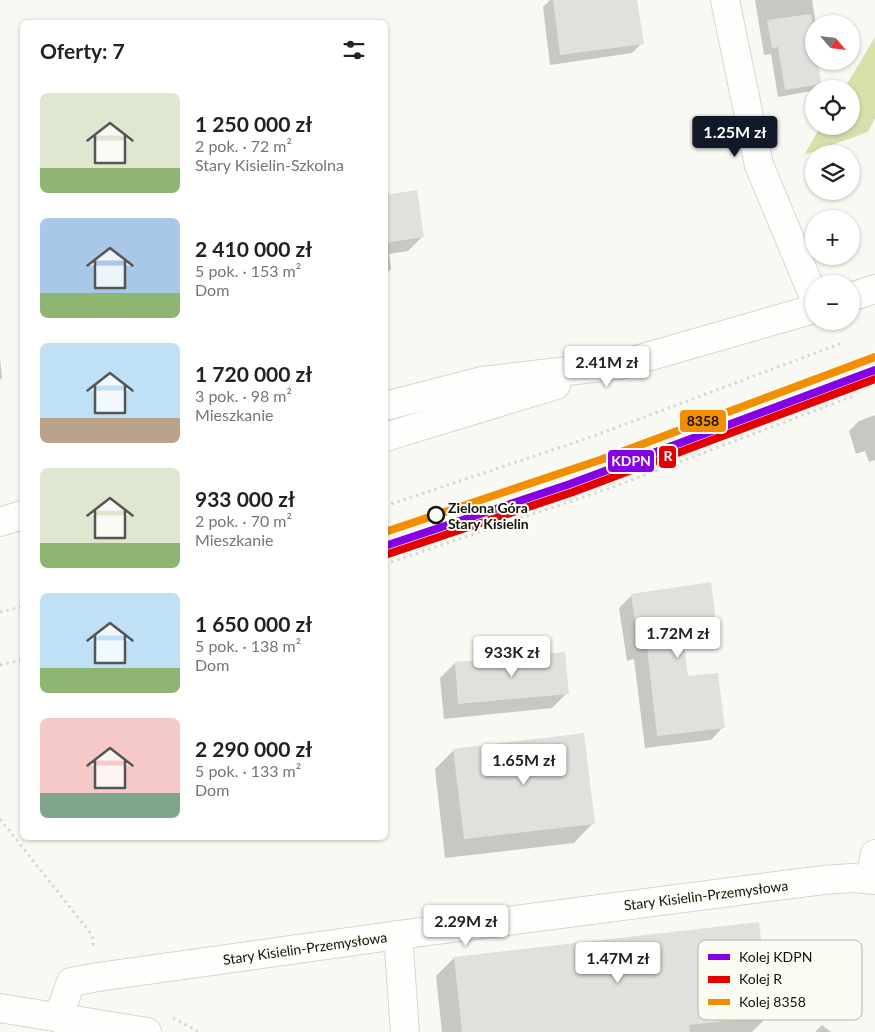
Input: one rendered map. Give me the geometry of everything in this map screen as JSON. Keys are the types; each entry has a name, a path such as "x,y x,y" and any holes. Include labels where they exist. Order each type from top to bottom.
{"street":[{"path":"725,0 759,165 805,275"},
{"path":"860,294 875,289"},
{"path":"388,436 619,365 805,312"},
{"path":"388,405 482,381 619,365"},
{"path":"0,522 20,516"},
{"name":"Stary Kisielin-Przemysłowa","path":"58,1018 70,982 398,934 823,880 852,878 873,871"},
{"path":"398,934 405,1032"},
{"path":"0,1008 148,1032"}],"path":[{"path":"388,505 591,437 842,343"},
{"path":"388,563 604,490 856,395"},
{"path":"0,612 20,607"},
{"path":"0,665 20,660"},
{"path":"0,819 92,935 98,977"}],"green space":[{"path":"875,37 875,118 868,132 860,135 860,80 849,80 855,70 860,70 860,62"},
{"path":"816,135 860,135 832,145 810,145"}],"building":[{"path":"553,0 637,0 644,44 560,55"},
{"path":"811,14 805,15 805,70 819,70 820,80 805,80 805,87 785,90 778,47 772,48 767,20"},
{"path":"417,190 424,237 388,243 388,195"},
{"path":"711,582 716,621 682,626 688,676 718,673 725,728 657,736 647,647 639,649 631,594"},
{"path":"565,652 569,694 458,704 455,662"},
{"path":"584,733 595,824 464,839 453,749"},
{"path":"759,922 761,940 698,940 698,1020 734,1020 689,1025 690,1032 462,1032 454,957"}],"rail line":[{"name":"8358","path":"388,531 600,460 875,357"},
{"name":"KDPN","path":"388,545 570,484 875,370"},
{"name":"R","path":"388,554 573,492 875,379"}],"place":[{"name":"Zielona Góra Stary Kisielin","path":"436,515"}]}
